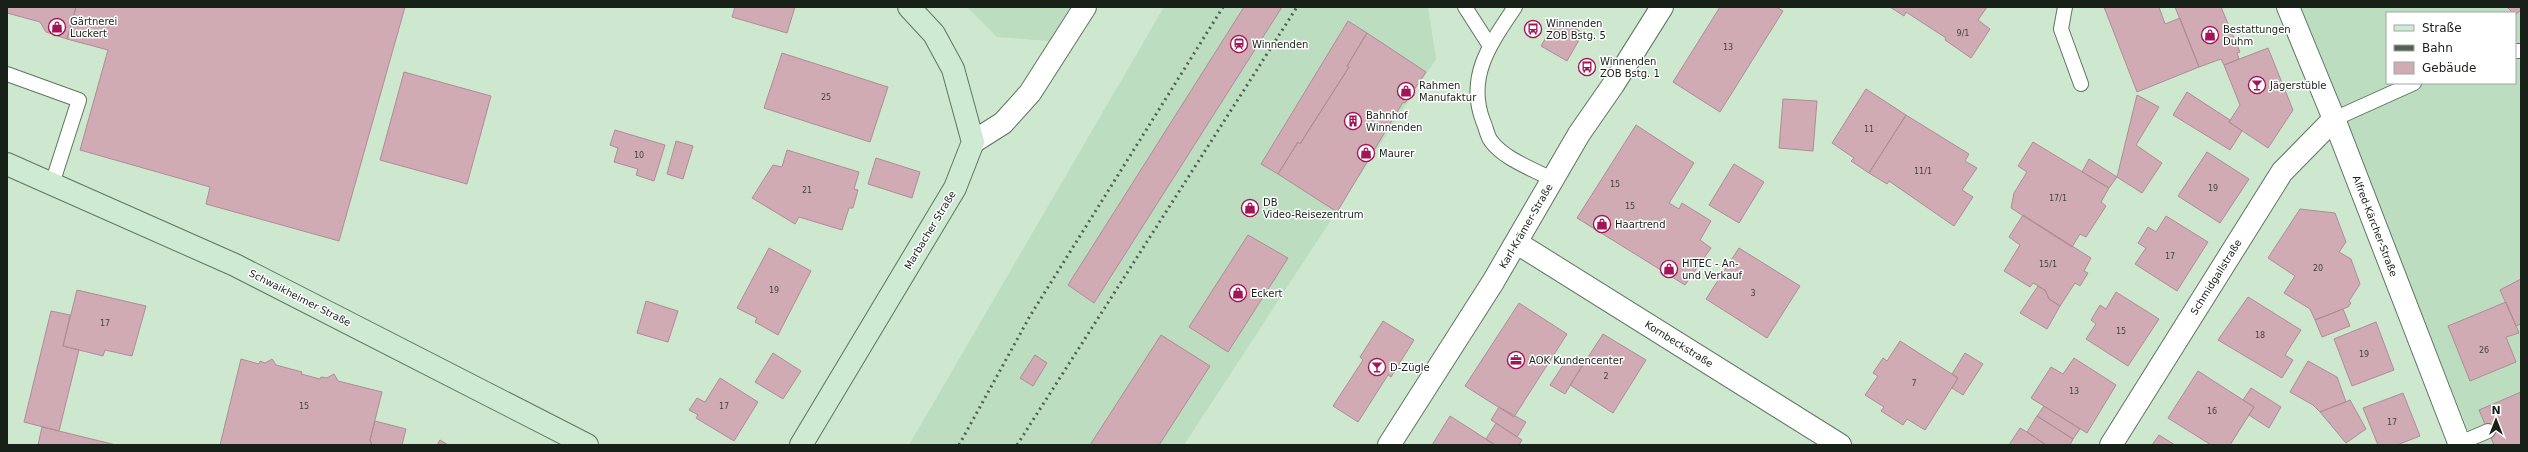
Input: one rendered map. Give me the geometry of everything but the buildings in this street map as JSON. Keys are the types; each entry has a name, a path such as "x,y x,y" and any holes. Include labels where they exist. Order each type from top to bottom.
{"main road":[{"path":"908,7 934,34 953,69 973,142"},
{"name":"Marbacher Straße","path":"801,445 955,188 973,142"},
{"name":"Schwaikheimer Straße","path":"7,164 234,265 587,445"}],"street":[{"path":"973,142 1004,123 1030,93 1085,7"},
{"name":"Karl-Krämer-Straße","path":"1389,445 1517,243 1579,134 1662,7"},
{"name":"Alfred-Kärcher-Straße","path":"2288,7 2334,119 2460,444"},
{"name":"Schmidgallstraße","path":"2111,445 2282,172 2334,119"},
{"name":"Kornbeckstraße","path":"1517,243 1840,445"}],"lane":[{"path":"1465,7 1490,46"},
{"path":"1515,7 1490,46 1478,76 1478,107 1491,141 1507,155 1553,180"},
{"path":"2065,7 2061,28 2081,84"},
{"path":"7,74 79,100 52,184"},
{"path":"2334,119 2412,84"},
{"path":"2460,444 2488,430"}],"shaded area":[{"path":"967,7 1070,7 1049,41 997,37"},
{"path":"1164,7 1428,7 1436,59 1184,445 909,445"},
{"path":"2298,7 2521,7 2521,445 2474,445"}],"railway":[{"path":"959,445 1030,316 1223,7"},
{"path":"1017,445 1297,7"}],"place":[{"name":"Gärtnerei Luckert","path":"57,27"},
{"name":"Winnenden ZOB Bstg. 5","path":"1533,29"},
{"name":"Bestattungen Duhm","path":"2210,35"},
{"name":"Winnenden","path":"1239,44"},
{"name":"Winnenden ZOB Bstg. 1","path":"1587,67"},
{"name":"Jägerstüble","path":"2257,85"},
{"name":"Rahmen Manufaktur","path":"1406,91"},
{"name":"Bahnhof Winnenden","path":"1353,121"},
{"name":"Maurer","path":"1366,153"},
{"name":"DB Video-Reisezentrum","path":"1250,208"},
{"name":"Haartrend","path":"1602,224"},
{"name":"HITEC - An- und Verkauf","path":"1669,269"},
{"name":"Eckert","path":"1238,293"},
{"name":"AOK Kundencenter","path":"1516,360"},
{"name":"D-Zügle","path":"1377,367"}]}
